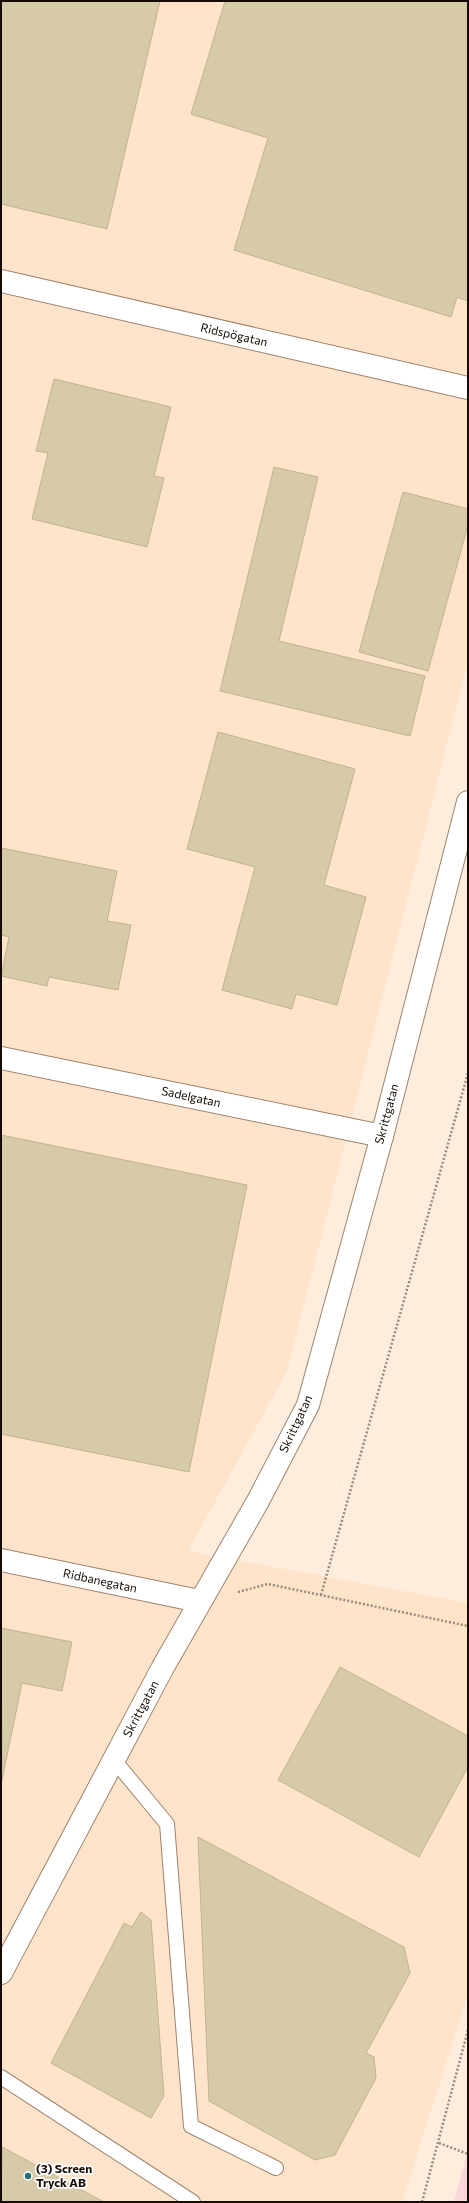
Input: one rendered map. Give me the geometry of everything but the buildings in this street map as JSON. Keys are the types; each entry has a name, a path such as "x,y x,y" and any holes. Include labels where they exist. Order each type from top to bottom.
{"street":[{"name":"Ridspögatan","path":"1,281 468,388"},
{"name":"Skrittgatan","path":"1,1973 199,1601 258,1501 308,1405 382,1136 468,802"},
{"name":"Sadelgatan","path":"1,1058 382,1136"},
{"name":"Ridbanegatan","path":"1,1560 199,1601"}],"lane":[{"path":"114,1760 167,1824 192,2126 276,2168"},
{"path":"1,2077 193,2202"}],"path":[{"path":"321,1595 468,1073"},
{"path":"199,1601 268,1584 468,1626"},
{"path":"422,2202 468,2030"},
{"path":"438,2143 468,2154"}],"shaded area":[{"path":"1,1 468,1 468,661 287,1371 188,1551 468,1603 468,1994 402,2202 1,2202"},
{"path":"468,2149 468,2202 454,2202"}],"place":[{"name":"(3) Screen Tryck AB","path":"28,2176"}]}
